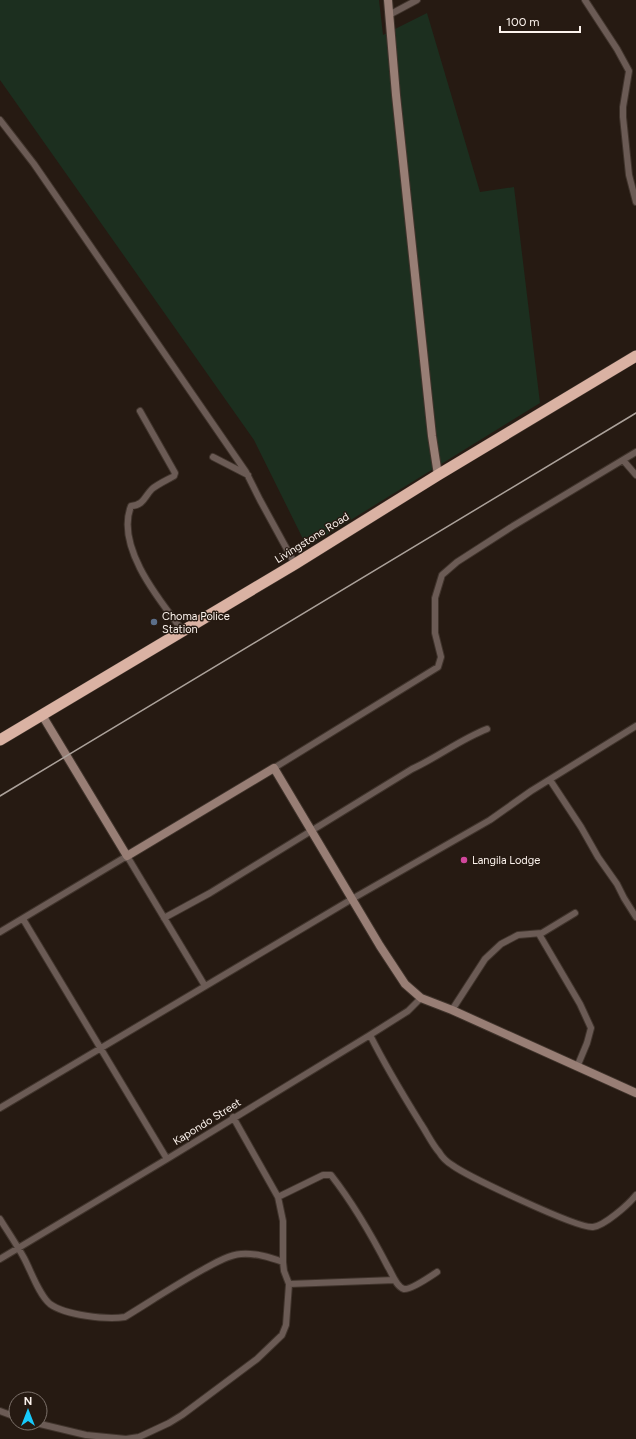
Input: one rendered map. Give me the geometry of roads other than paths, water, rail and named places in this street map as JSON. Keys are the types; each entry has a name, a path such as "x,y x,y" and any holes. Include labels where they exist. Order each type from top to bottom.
{"highway":[{"name":"Livingstone Road","path":"0,740 295,564 438,475 636,356"}],"street":[{"path":"388,0 432,436 438,475"},
{"path":"389,15 417,0"},
{"path":"585,0 617,49 629,72 623,117 629,175 636,202"},
{"path":"0,120 34,164 128,298 248,475 295,564"},
{"path":"140,411 176,473 174,476 151,490 146,499 136,506 131,506 128,512 128,536 141,568 154,590 183,631"},
{"path":"0,932 274,768 438,667 442,658 434,633 435,598 442,575 458,562 513,526 636,452"},
{"path":"213,457 248,475"},
{"path":"623,460 636,475"},
{"path":"42,715 205,986"},
{"path":"0,1108 352,899 490,820 531,791 634,728 636,736"},
{"path":"164,918 210,893 412,769 487,729"},
{"path":"274,768 380,946 405,984 421,998 452,1010 636,1093"},
{"path":"550,780 581,827 636,917"},
{"path":"452,1010 485,959 501,944 518,935 539,934 575,913"},
{"path":"23,919 167,1159"},
{"path":"539,934 580,1004 591,1028 587,1043 577,1067"},
{"name":"Kapondo Street","path":"0,1259 370,1035 408,1011 421,998"},
{"path":"370,1035 413,1112 439,1152 452,1165 517,1198 570,1222 590,1228 595,1227 618,1213 630,1204 636,1196"},
{"path":"48,1426 86,1435 126,1439 139,1437 169,1423 182,1415 257,1359 285,1331 289,1284 284,1271 283,1220 278,1196 234,1117"},
{"path":"278,1196 323,1175 330,1175 355,1211 395,1280 402,1288 407,1289 437,1272"},
{"path":"0,1219 18,1248 45,1298 50,1304 66,1310 102,1318 114,1319 125,1316 183,1280 225,1258 239,1254 251,1254 283,1262"},
{"path":"289,1284 395,1280"}],"railway":[{"path":"0,796 636,413"}],"place":[{"name":"Choma Police Station","path":"154,622"},
{"name":"Langila Lodge","path":"464,860"}]}
